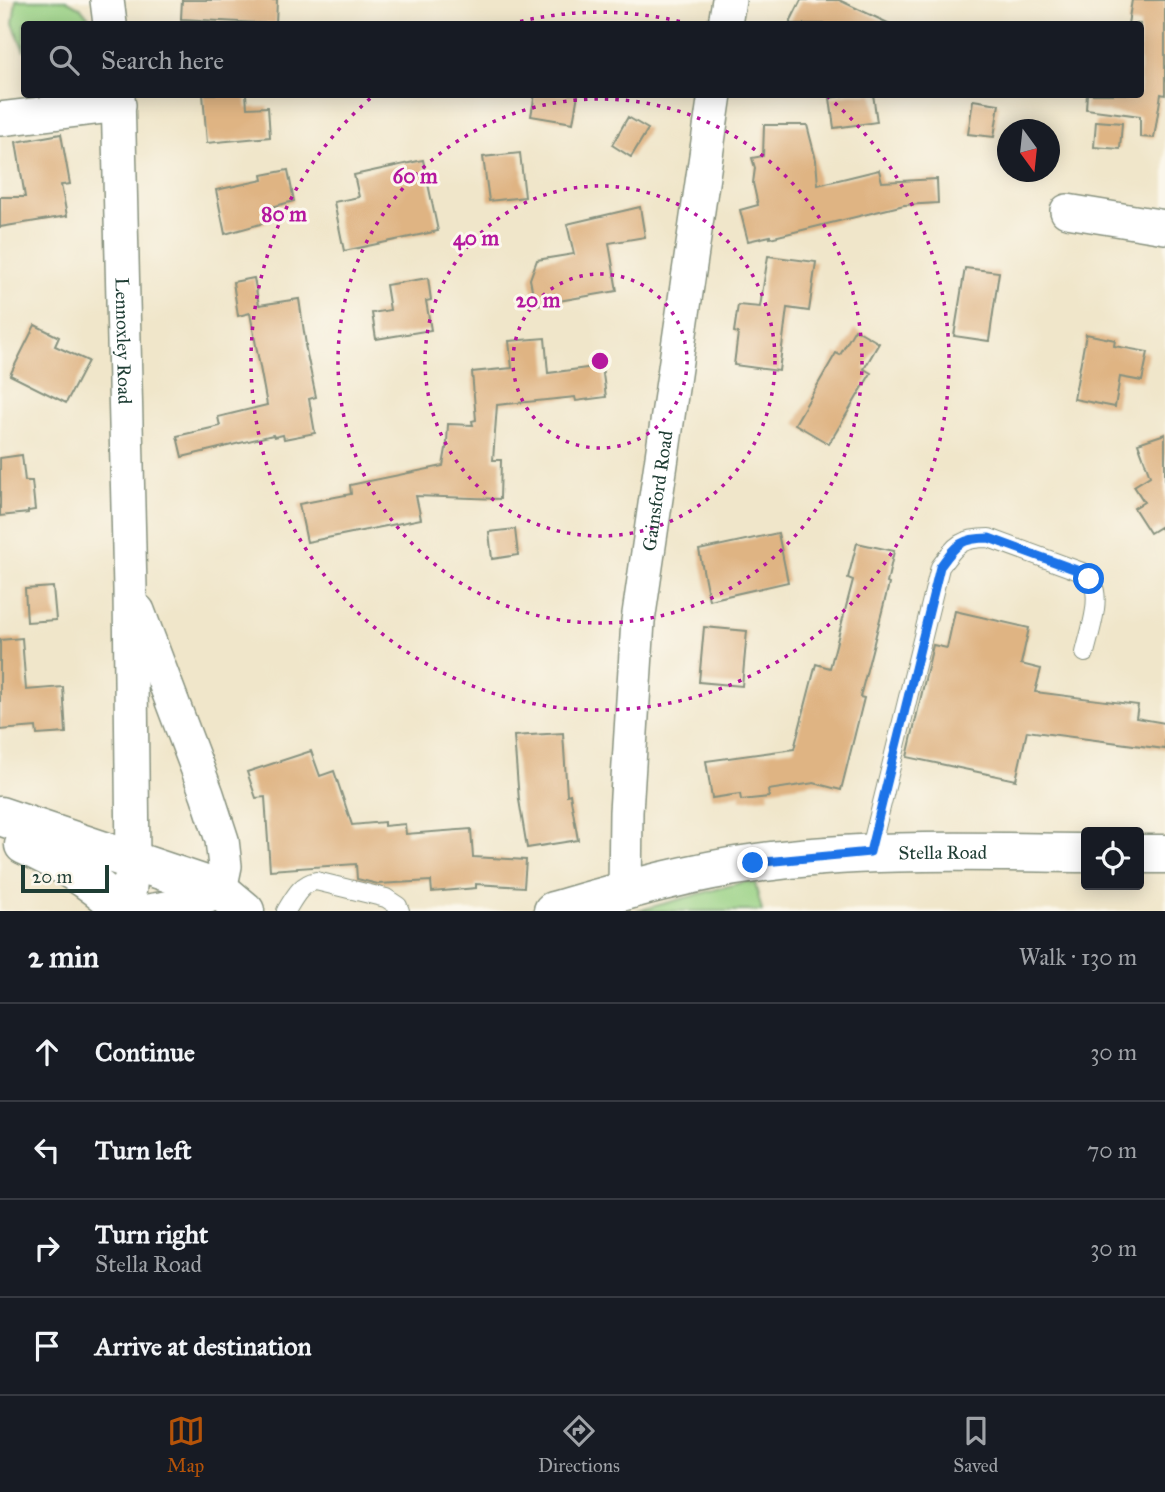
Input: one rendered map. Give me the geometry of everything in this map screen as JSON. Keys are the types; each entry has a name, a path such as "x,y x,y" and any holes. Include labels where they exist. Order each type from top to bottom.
{"main road":[{"path":"0,816 133,861 233,900"},
{"path":"0,833 57,860 126,911"},
{"name":"Stella Road","path":"553,911 625,890 753,863 870,852 1081,853"},
{"path":"1144,854 1165,854"}],"street":[{"path":"107,0 110,21"},
{"path":"726,21 729,0"},
{"name":"Gainsford Road","path":"625,890 626,812 638,621 714,98"},
{"path":"0,119 118,100"},
{"name":"Lennoxley Road","path":"118,100 130,589 133,861 126,911"},
{"path":"1067,211 1165,227"},
{"name":"Lennoxley Road","path":"130,589 222,840 233,900"},
{"path":"147,911 202,900 233,900"}],"lane":[{"path":"870,852 940,567 956,545 974,538 989,538 1082,572 1094,586 1097,597 1085,653"},
{"path":"286,911 297,892 310,882 316,881 386,898 398,906 400,911"}],"green space":[{"path":"16,0 66,0 81,8 92,21 21,21 21,43 13,23"},
{"path":"754,879 762,911 637,911"}],"building":[{"path":"182,0 277,0 276,21 181,19"},
{"path":"801,0 839,0 884,21 790,21"},
{"path":"1132,0 1165,0 1165,95 1161,94 1154,138 1140,137 1140,116 1086,109 1087,98 1144,98 1144,21 1128,21"},
{"path":"203,98 246,98 247,108 268,107 270,137 207,143"},
{"path":"534,98 577,98 573,123 531,116"},
{"path":"830,98 874,98 877,122 834,128"},
{"path":"973,100 999,104 994,137 968,134"},
{"path":"628,117 648,129 631,157 612,145"},
{"path":"1096,121 1122,123 1120,149 1094,147"},
{"path":"764,125 807,125 816,160 818,185 879,170 882,182 937,179 938,203 904,205 748,241 740,210 758,205 753,183 755,168 752,158 763,156"},
{"path":"61,134 70,184 61,185 67,216 0,227 0,197 25,197 16,142"},
{"path":"520,153 525,197 489,201 483,157"},
{"path":"423,160 438,231 344,251 334,202 359,197 354,175"},
{"path":"288,170 294,201 268,208 271,221 225,234 216,190 263,180 262,175"},
{"path":"640,207 645,237 609,243 617,291 535,305 530,279 537,260 574,254 567,224"},
{"path":"768,256 816,262 809,311 787,308 779,371 734,365 738,333 734,332 738,305 760,307"},
{"path":"965,268 999,272 989,341 954,336"},
{"path":"254,278 259,305 299,299 316,397 309,399 315,433 284,439 283,435 273,435 182,457 177,436 220,426 218,417 267,405 250,313 238,316 233,282"},
{"path":"428,278 431,300 426,301 431,330 376,339 372,313 390,310 386,285"},
{"path":"35,325 59,337 55,346 88,361 66,403 10,375"},
{"path":"855,329 879,343 864,369 871,373 829,444 795,424 836,353 840,355"},
{"path":"1086,334 1115,340 1114,346 1148,352 1142,381 1120,377 1115,407 1074,399"},
{"path":"545,338 548,373 602,366 606,397 576,401 575,397 497,405 493,460 501,460 500,499 416,496 421,519 307,542 299,504 351,494 350,485 443,466 448,424 473,425 472,421 476,420 472,372 512,368 509,341"},
{"path":"1165,434 1165,536 1160,527 1150,533 1134,508 1144,502 1134,486 1150,476 1138,443"},
{"path":"22,455 25,481 32,481 35,510 0,516 0,458"},
{"path":"515,529 518,555 492,559 489,532"},
{"path":"778,533 788,582 709,600 699,550"},
{"path":"857,543 894,551 887,583 889,584 860,697 864,698 841,790 814,783 768,790 769,797 741,800 740,794 712,798 706,761 794,749 816,664 830,668 853,580 848,578"},
{"path":"53,587 56,620 27,622 25,589"},
{"path":"955,611 1029,628 1021,664 1041,669 1035,692 1138,705 1136,718 1165,723 1165,749 1027,731 1016,780 907,757 933,645 947,648"},
{"path":"704,627 747,631 742,686 699,682"},
{"path":"22,638 26,690 63,687 66,733 37,735 36,727 0,730 0,640"},
{"path":"563,733 567,795 570,794 578,840 527,848 519,800 514,736"},
{"path":"311,751 320,776 334,771 352,825 384,822 384,826 405,824 406,834 471,829 473,857 526,860 524,887 476,884 476,888 432,892 431,881 378,884 357,879 356,864 270,870 265,797 256,798 247,772"}],"route":[{"path":"753,863 870,852 940,567 956,545 974,538 989,538 1082,572 1089,579"}]}
